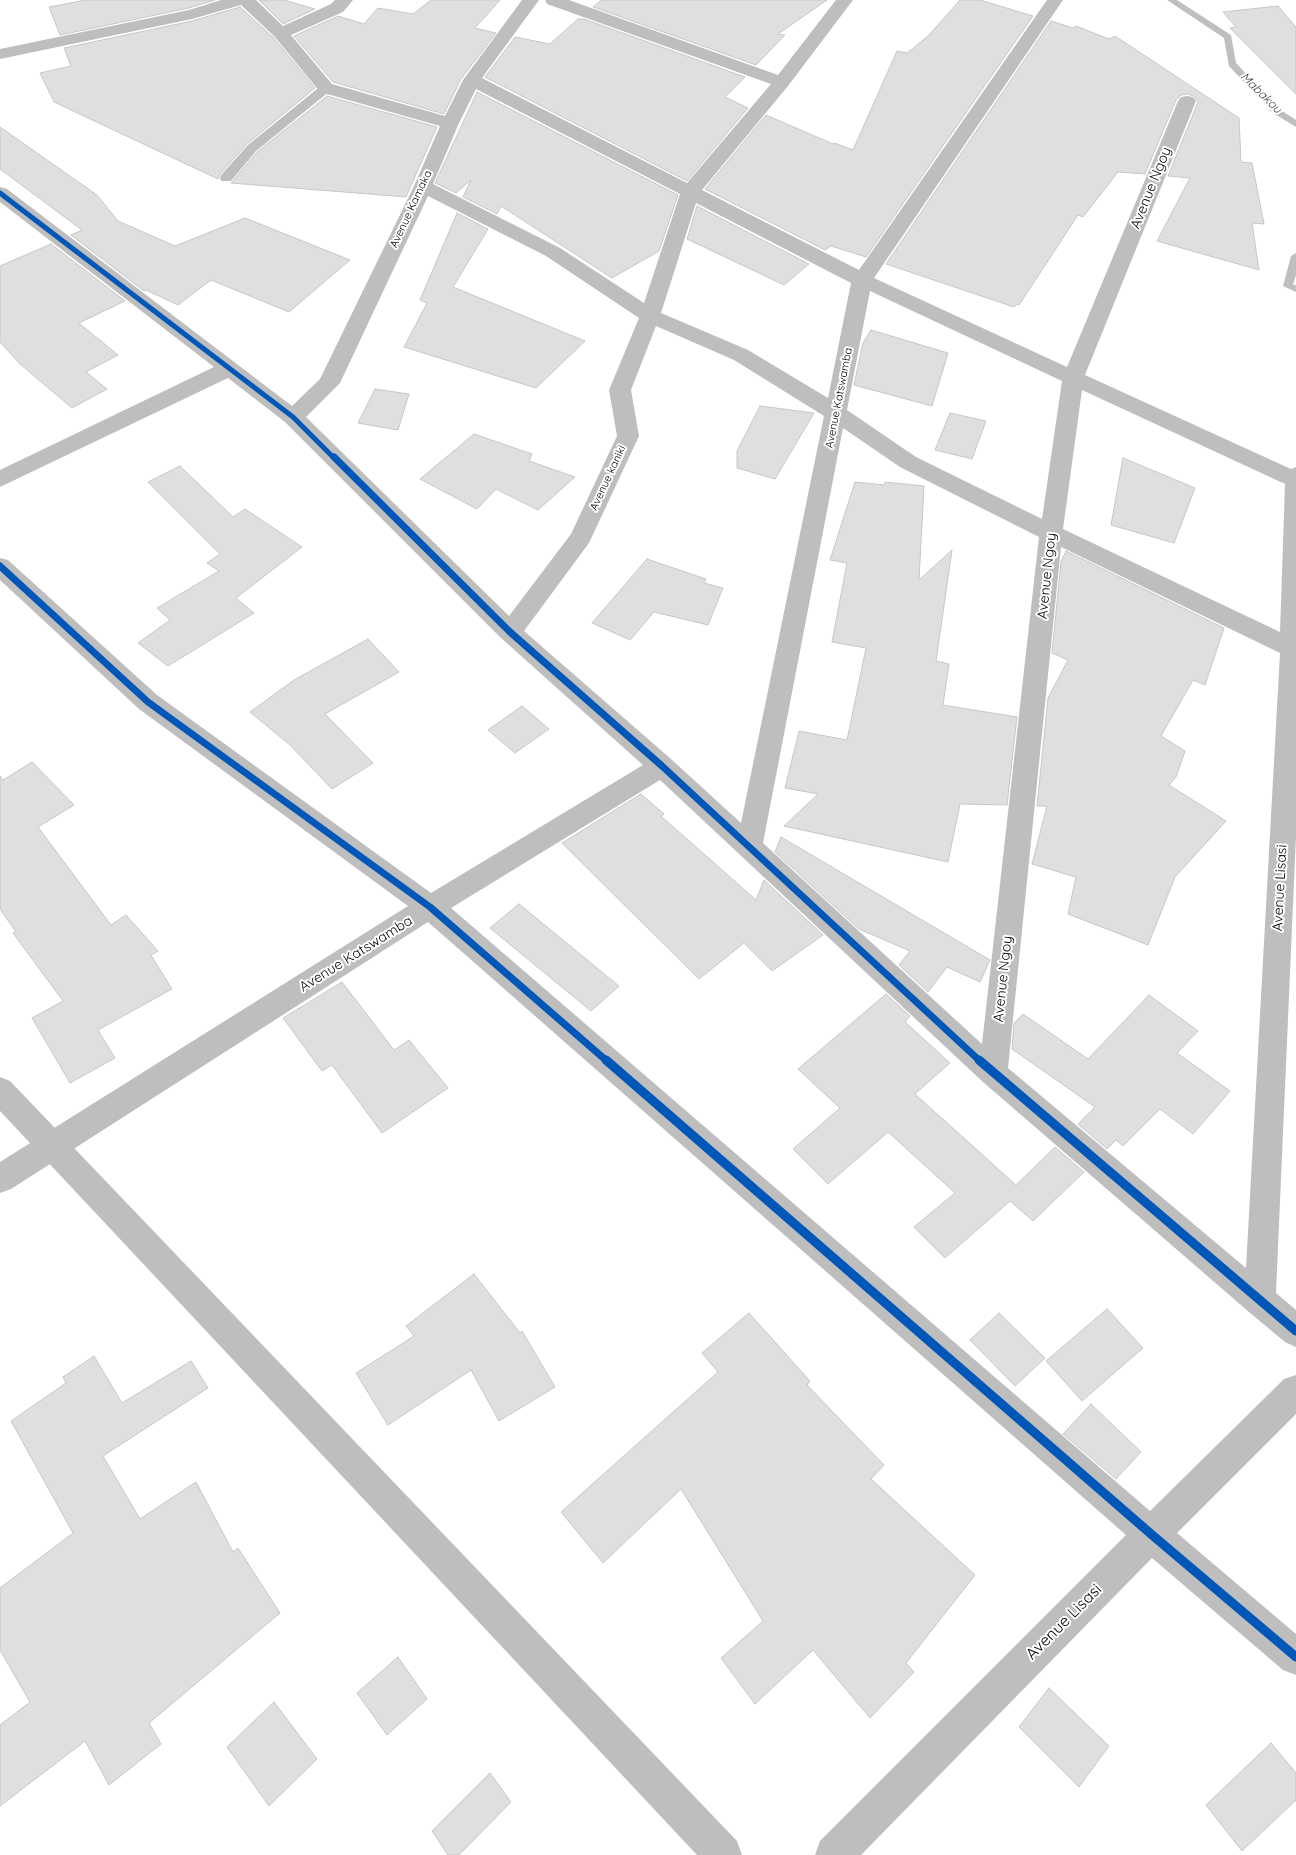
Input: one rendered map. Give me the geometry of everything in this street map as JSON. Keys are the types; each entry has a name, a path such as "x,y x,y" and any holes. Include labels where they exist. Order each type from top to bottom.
{"street":[{"path":"0,54 192,14 240,0"},
{"path":"246,0 281,33 326,88 450,123"},
{"path":"281,33 337,8 345,0"},
{"name":"Avenue Kamaka","path":"293,417 329,383 450,123 472,80 531,0"},
{"path":"553,0 782,82"},
{"name":"Avenue Katswamba","path":"749,848 862,280 1054,0"},
{"path":"690,192 782,82 842,1"},
{"path":"472,80 862,280 1073,378 1295,477"},
{"name":"Avenue Ngoy","path":"993,1073 1052,533 1073,378 1187,101"},
{"path":"422,186 553,252 650,316 741,355 836,413 908,462 1294,649"},
{"name":"Avenue kaniki","path":"510,632 581,537 628,436 620,390 650,316 690,192"},
{"path":"0,193 293,417 510,632 662,766 993,1073 1296,1331"},
{"path":"0,479 228,369"},
{"name":"Avenue Lisasi","path":"1260,1301 1294,649 1295,477"},
{"path":"0,566 148,702 430,907 1151,1534 1296,1657"},
{"name":"Avenue Katswamba","path":"0,1179 430,907 662,766"},
{"path":"0,1090 723,1855"},
{"name":"Avenue Lisasi","path":"834,1855 1151,1534 1296,1392"}],"lane":[{"path":"226,178 252,148 326,88"}],"building":[{"path":"86,0 215,0 189,8 60,35 49,7"},
{"path":"259,0 284,0 315,9 283,24"},
{"path":"431,0 500,0 475,28 496,33 461,79 444,114 333,82 294,36 338,16 364,24 378,8 413,14"},
{"path":"601,0 827,0 778,34 785,35 756,65 593,7"},
{"path":"960,0 980,0 1033,16 866,257 831,246 825,250 705,189 766,115 833,144 835,143 853,150 897,51 907,53 928,36"},
{"path":"1278,6 1296,27 1296,94 1230,28 1236,27 1223,12"},
{"path":"240,7 274,38 315,88 247,144 220,174 218,179 54,102 40,73 71,66 64,48 192,21"},
{"path":"578,19 584,19 745,77 725,97 748,108 687,181 485,77 515,37 550,44"},
{"path":"1051,21 1073,28 1076,26 1109,39 1115,36 1239,118 1241,162 1252,163 1264,224 1252,223 1259,270 1157,241 1190,178 1168,176 1198,102 1194,96 1187,94 1181,95 1176,100 1145,174 1118,172 1083,217 1078,215 1019,305 1017,304 1014,307 886,264"},
{"path":"477,92 678,195 659,251 612,278 501,206 497,214 463,197 471,180 456,193 435,183"},
{"path":"327,96 437,127 406,197 231,183 257,152"},
{"path":"0,127 97,195 118,221 175,246 245,218 350,260 289,312 211,280 178,305 146,290 144,291 71,235 82,230 0,169"},
{"path":"697,206 809,264 784,285 687,239"},
{"path":"457,213 488,229 453,287 585,341 536,388 404,347 427,303 420,300"},
{"path":"51,244 125,301 79,323 118,355 86,372 107,389 72,408 20,364 0,342 0,266"},
{"path":"871,330 948,353 932,406 854,385 863,343"},
{"path":"375,389 409,394 398,430 358,423"},
{"path":"760,406 814,413 775,479 737,468 737,451"},
{"path":"950,413 986,421 972,459 935,450"},
{"path":"474,434 532,454 529,461 575,477 538,510 496,489 477,509 420,479"},
{"path":"1123,458 1195,488 1174,543 1111,525"},
{"path":"180,466 233,517 245,509 302,547 236,598 254,613 168,666 138,643 170,620 157,608 219,571 207,563 220,554 148,482"},
{"path":"855,482 885,485 885,482 924,486 919,580 952,550 936,661 949,664 943,705 1017,717 1007,805 960,804 948,862 784,826 818,794 785,788 799,731 847,740 866,648 832,642 847,563 830,560"},
{"path":"1066,551 1224,628 1205,685 1193,680 1161,736 1185,751 1176,777 1169,785 1226,821 1175,877 1148,945 1068,914 1076,877 1032,864 1047,806 1037,806 1048,698 1068,660 1052,653 1061,562"},
{"path":"647,559 706,579 704,583 723,588 708,625 654,612 630,640 592,623"},
{"path":"368,639 399,672 325,714 373,763 332,789 290,745 250,712 294,680"},
{"path":"522,706 549,729 515,753 488,730"},
{"path":"32,762 74,805 38,827 111,925 126,915 158,951 151,955 172,989 98,1030 115,1058 70,1083 32,1018 63,1001 13,933 16,932 0,909 0,776 3,780"},
{"path":"641,794 664,814 661,816 756,900 764,880 823,935 772,971 744,943 699,979 562,843"},
{"path":"781,837 990,960 980,982 947,967 928,992 899,965 910,951 859,929 775,852"},
{"path":"519,904 619,986 591,1011 490,928"},
{"path":"342,982 394,1050 409,1040 448,1088 382,1133 332,1065 322,1071 283,1018"},
{"path":"886,994 910,1016 905,1022 950,1063 915,1094 1016,1185 1055,1147 1084,1172 1033,1221 1010,1201 945,1258 914,1227 955,1193 888,1132 828,1184 793,1149 840,1108 798,1069"},
{"path":"1149,995 1198,1031 1177,1053 1230,1091 1193,1134 1160,1109 1123,1146 1116,1140 1107,1149 1078,1124 1095,1107 1012,1049 1014,1023 1023,1014 1088,1059"},
{"path":"474,1274 520,1333 522,1331 555,1387 499,1421 471,1370 388,1425 356,1373 414,1336 406,1326"},
{"path":"1107,1309 1143,1348 1082,1401 1046,1361"},
{"path":"749,1313 810,1381 807,1385 884,1465 871,1479 975,1575 906,1663 914,1672 870,1718 813,1650 755,1704 721,1658 763,1621 681,1489 603,1563 561,1512 718,1372 702,1353"},
{"path":"999,1313 1045,1358 1015,1386 970,1340"},
{"path":"94,1356 122,1403 191,1361 208,1388 103,1456 140,1519 196,1482 233,1552 238,1548 280,1613 149,1723 161,1744 109,1785 85,1741 0,1806 0,1725 30,1702 0,1650 0,1588 73,1533 11,1421 66,1383 63,1377"},
{"path":"1091,1404 1141,1452 1116,1479 1063,1434"},
{"path":"398,1657 427,1699 387,1735 357,1693"},
{"path":"1049,1688 1109,1746 1079,1787 1019,1727"},
{"path":"274,1702 317,1759 269,1806 227,1747"},
{"path":"1271,1743 1296,1773 1296,1800 1242,1851 1206,1805"},
{"path":"490,1773 511,1802 459,1855 448,1855 432,1831"}],"waterway":[{"name":"Mabakou","path":"1171,0 1228,37 1232,64 1276,111 1296,124"},
{"name":"Mabakou","path":"1296,256 1288,286 1296,289"}],"cycle path":[{"path":"0,193 293,417 510,632 662,766 993,1073 1296,1331"},
{"path":"0,566 148,702 430,907 1151,1534 1296,1657"}]}
